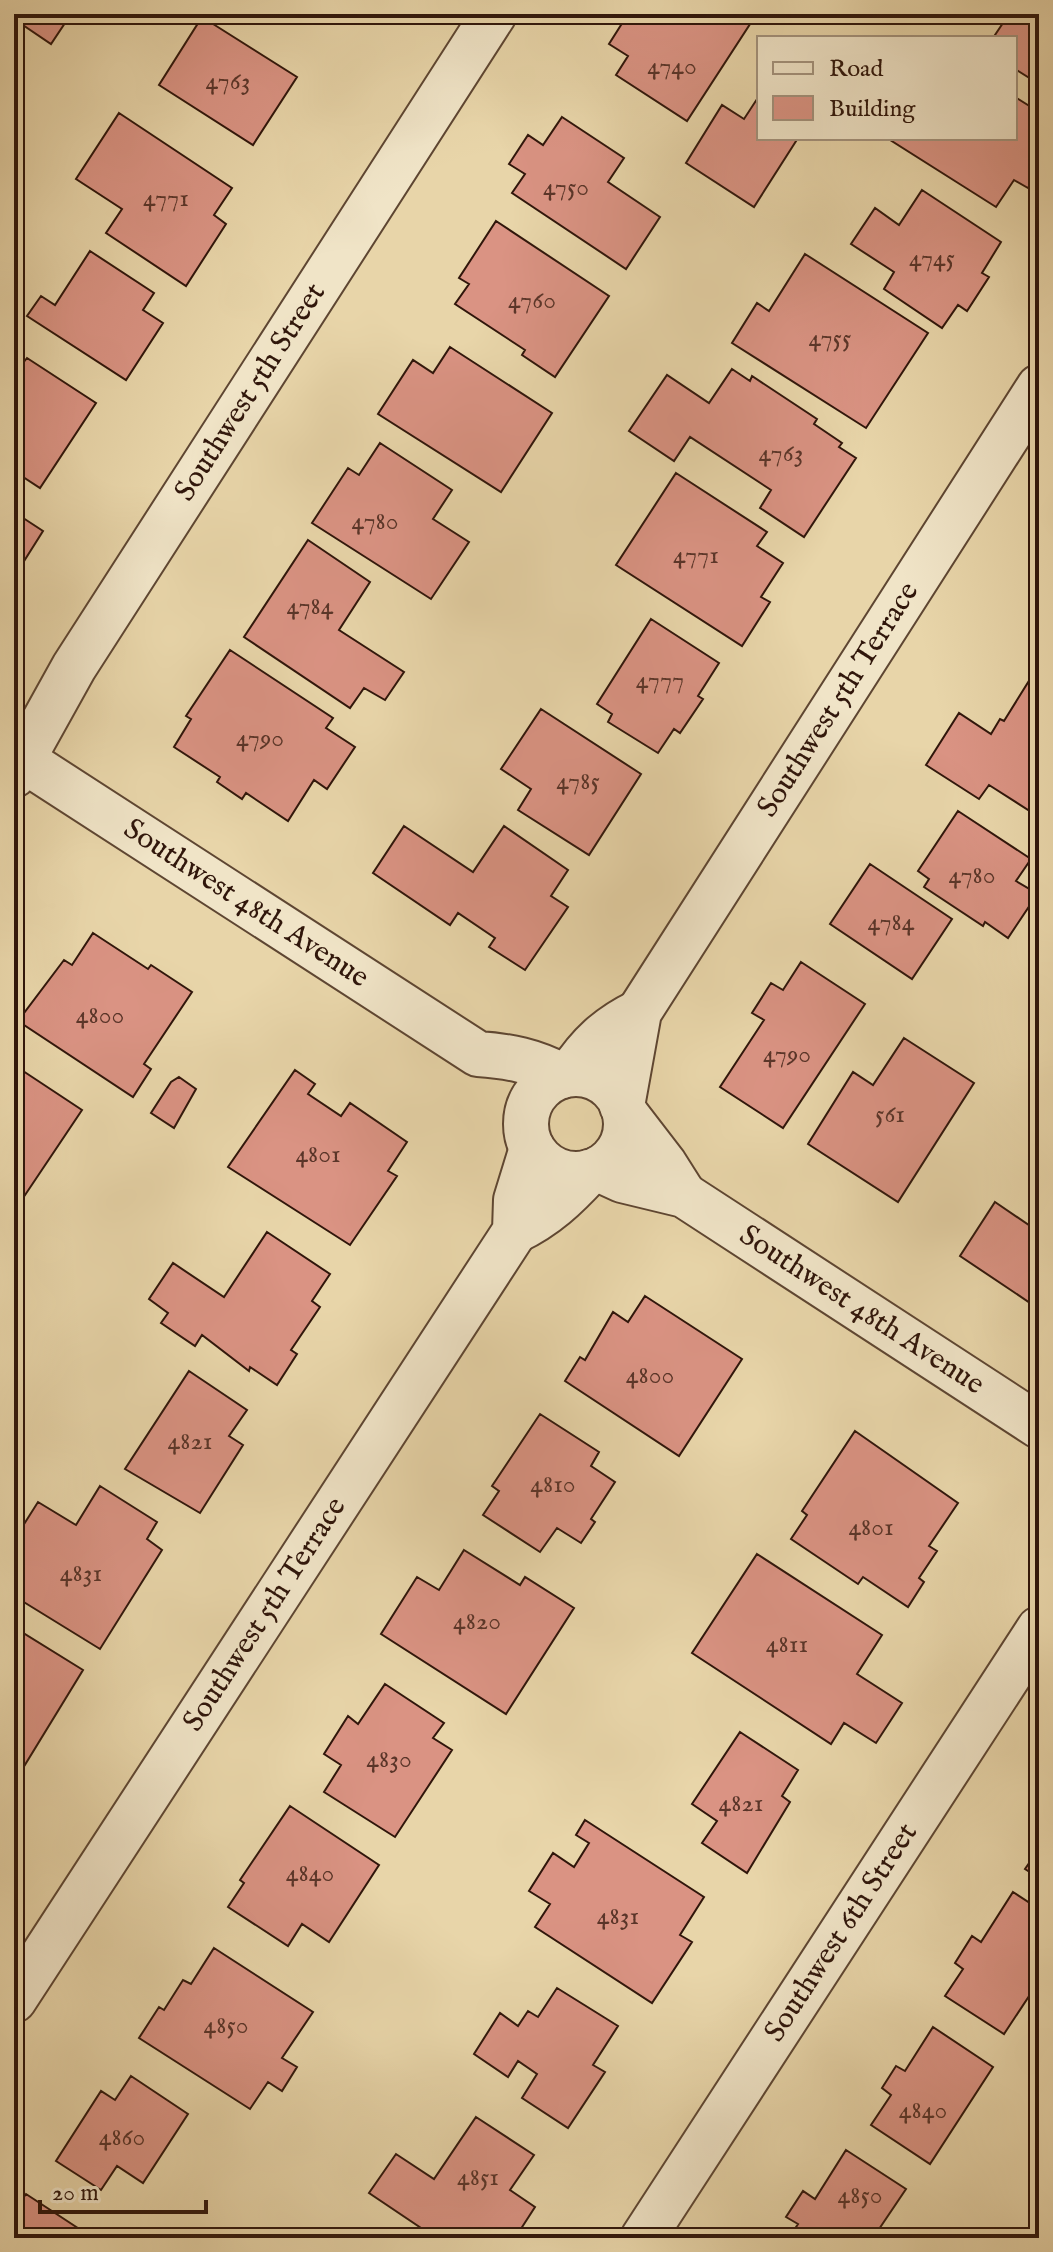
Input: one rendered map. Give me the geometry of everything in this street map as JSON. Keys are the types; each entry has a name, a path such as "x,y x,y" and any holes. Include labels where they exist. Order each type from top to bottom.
{"street":[{"name":"Southwest 5th Street","path":"17,763 74,667 494,14"},
{"name":"Southwest 5th Terrace","path":"14,2000 515,1231 539,1219 564,1200 621,1146 623,1110 639,1012 1038,393"},
{"name":"Southwest 48th Avenue","path":"17,763 478,1054 513,1057 566,1075"},
{"name":"Southwest 5th Terrace","path":"515,1231 516,1200 535,1095 547,1083 566,1075 589,1045 617,1023 639,1012"},
{"name":"Southwest 48th Avenue","path":"478,1054 529,1137"},
{"path":"566,1075 595,1078 616,1094 623,1110"},
{"name":"Southwest 48th Avenue","path":"623,1110 684,1195"},
{"path":"529,1137 550,1167 562,1173 594,1170"},
{"name":"Southwest 48th Avenue","path":"594,1170 634,1184 684,1195 1039,1426"},
{"name":"Southwest 6th Street","path":"643,2238 1039,1629"}],"building":[{"path":"14,14 71,14 51,44 14,19"},
{"path":"628,14 740,14 752,21 687,121 616,75 628,56 609,44"},
{"path":"1009,14 1039,14 1039,84 1017,70 1017,36 994,36"},
{"path":"202,17 297,77 253,145 159,85"},
{"path":"1017,98 1039,112 1039,171 1028,188 1014,180 996,207 890,140 1017,140"},
{"path":"757,99 757,140 797,140 754,207 686,163 722,105 744,119"},
{"path":"119,113 232,188 214,215 226,224 186,286 106,233 122,209 76,179"},
{"path":"562,117 624,158 608,182 660,217 626,269 512,193 525,174 509,164 528,135 543,145"},
{"path":"922,190 1001,242 982,273 989,277 967,311 958,305 942,328 884,289 894,272 851,244 875,208 899,225"},
{"path":"496,221 609,296 555,377 522,355 525,350 455,304 469,284 459,278"},
{"path":"90,251 154,293 143,310 163,323 126,380 27,316 41,296 55,305"},
{"path":"805,254 928,333 866,428 732,343 757,303 769,311"},
{"path":"450,347 552,413 501,492 378,414 413,360 433,373"},
{"path":"14,357 23,363 27,358 96,403 40,488 14,471"},
{"path":"732,369 750,381 752,376 817,419 814,424 842,443 839,447 856,458 804,537 760,508 771,490 690,437 674,461 629,431 667,375 709,403"},
{"path":"380,443 452,490 433,519 469,542 431,599 312,523 348,468 359,475"},
{"path":"676,473 767,532 757,546 783,563 761,597 770,602 742,646 616,565"},
{"path":"14,512 43,531 14,577"},
{"path":"308,540 370,582 339,630 404,672 385,700 364,688 350,708 244,637"},
{"path":"651,619 719,663 698,696 703,699 680,733 674,729 658,753 608,722 612,714 597,704"},
{"path":"230,650 333,718 326,728 355,747 327,789 314,780 288,821 246,793 242,799 217,782 220,777 174,747 191,719 186,716"},
{"path":"1032,676 1039,681 1039,817 989,785 979,799 926,765 959,713 991,734 1000,719 1004,721"},
{"path":"541,709 641,774 589,855 518,810 531,789 501,769"},
{"path":"958,811 1031,859 1016,881 1031,890 1034,899 1008,938 985,922 983,926 924,887 929,879 918,871"},
{"path":"404,826 473,872 504,826 568,870 551,896 568,907 525,970 489,947 495,938 458,913 450,925 373,873"},
{"path":"870,864 952,919 912,979 830,924"},
{"path":"93,933 148,969 151,965 192,992 144,1064 151,1069 133,1097 18,1021 64,960 72,965"},
{"path":"801,962 865,1004 783,1128 720,1087 764,1020 752,1013 771,983 783,990"},
{"path":"904,1038 974,1083 898,1202 808,1144 853,1072 873,1085"},
{"path":"14,1065 82,1110 15,1210 14,1209"},
{"path":"295,1070 315,1084 308,1094 341,1116 350,1103 407,1142 388,1171 397,1176 350,1245 228,1167"},
{"path":"179,1077 196,1089 174,1128 151,1113 171,1082"},
{"path":"995,1202 1039,1232 1039,1309 960,1256"},
{"path":"267,1232 330,1274 312,1301 320,1307 291,1350 297,1354 277,1385 250,1367 249,1371 202,1335 195,1346 161,1323 168,1313 149,1299 173,1263 224,1297"},
{"path":"645,1296 742,1359 679,1456 565,1381 580,1357 585,1360 613,1312 628,1322"},
{"path":"189,1371 247,1410 229,1436 243,1445 200,1513 125,1469"},
{"path":"540,1414 599,1452 591,1466 615,1482 591,1519 595,1522 581,1543 557,1528 540,1552 483,1515 499,1491 492,1486"},
{"path":"855,1431 958,1503 929,1546 937,1551 919,1578 924,1582 908,1607 863,1577 858,1584 791,1539 807,1515 802,1511"},
{"path":"100,1486 157,1522 147,1539 162,1550 100,1649 14,1596 14,1540 38,1502 76,1525"},
{"path":"464,1550 520,1585 525,1577 574,1608 506,1714 381,1634 417,1577 439,1590"},
{"path":"757,1554 882,1635 857,1674 902,1703 876,1743 844,1723 831,1744 692,1653"},
{"path":"14,1618 20,1622 17,1629 83,1670 23,1768 14,1762"},
{"path":"385,1684 444,1723 433,1738 452,1750 395,1837 324,1792 341,1765 324,1754 348,1716 358,1724"},
{"path":"740,1732 798,1770 782,1796 790,1802 747,1873 702,1843 717,1821 692,1804"},
{"path":"290,1806 379,1865 329,1942 302,1924 288,1946 228,1907 244,1883 240,1880"},
{"path":"585,1820 704,1897 680,1935 692,1942 652,2003 535,1927 550,1904 529,1891 553,1853 574,1867 589,1843 576,1835"},
{"path":"1039,1849 1039,1878 1025,1869"},
{"path":"1013,1892 1039,1909 1039,1981 1004,2034 945,1996 963,1969 955,1963 972,1936 981,1942"},
{"path":"214,1948 313,2012 282,2058 297,2067 282,2091 268,2082 250,2109 139,2038 159,2007 164,2010 183,1980 191,1984"},
{"path":"557,1988 618,2026 593,2065 605,2072 568,2128 522,2098 537,2074 518,2061 508,2077 474,2054 500,2013 518,2026 528,2011 538,2017"},
{"path":"933,2027 993,2067 930,2164 871,2125 891,2095 882,2088 896,2066 905,2071"},
{"path":"131,2076 188,2114 143,2183 117,2166 101,2190 56,2161 101,2091 115,2100"},
{"path":"476,2117 534,2155 510,2190 535,2207 515,2238 436,2238 369,2193 396,2154 434,2179"},
{"path":"846,2150 906,2189 873,2238 789,2238 798,2224 786,2217 803,2191 815,2199"},
{"path":"26,2194 93,2238 14,2238 14,2211"}]}
